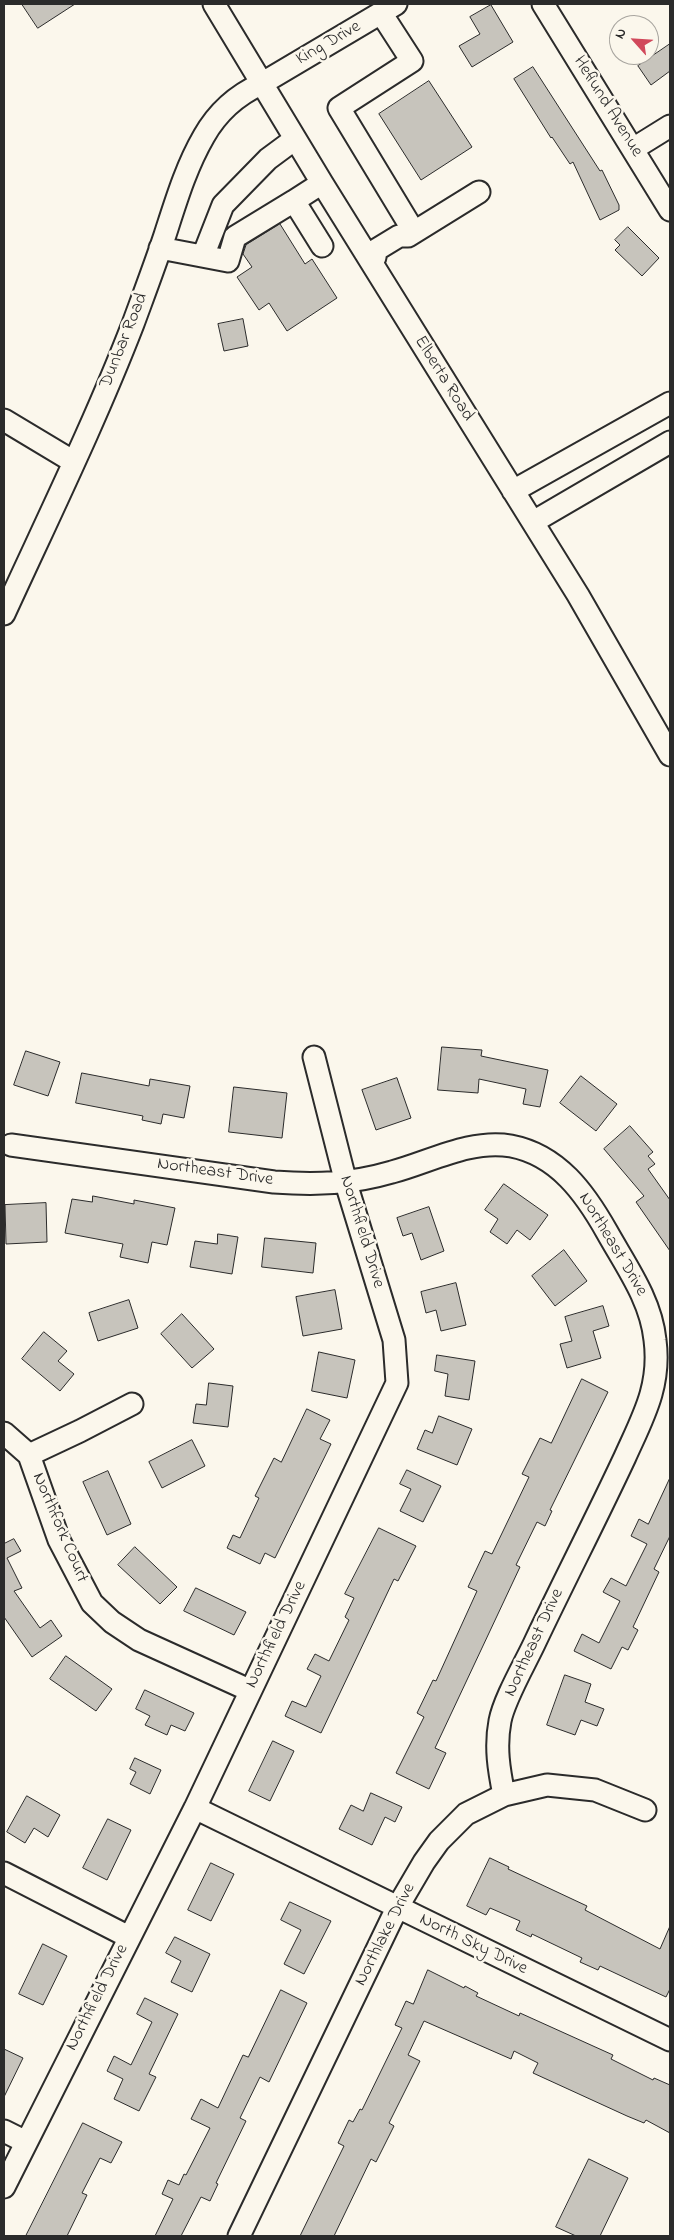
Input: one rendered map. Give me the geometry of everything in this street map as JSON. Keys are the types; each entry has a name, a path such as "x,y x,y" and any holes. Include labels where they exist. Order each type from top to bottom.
{"street":[{"name":"Elberta Road","path":"214,4 322,183 372,258 667,743"},
{"name":"Heflund Avenue","path":"543,4 670,210"},
{"name":"King Drive","path":"261,84 389,8"},
{"path":"389,8 412,61 338,108 411,234"},
{"name":"Dunbar Road","path":"4,614 74,462 132,327 190,162 204,135 220,114 242,92 261,84"},
{"path":"633,149 670,126"},
{"path":"203,256 223,205 268,159 295,139"},
{"path":"160,248 228,261 235,237 322,183"},
{"path":"372,258 382,260 405,245 411,234 479,192"},
{"path":"294,201 322,246"},
{"path":"513,491 670,403"},
{"path":"4,420 74,462"},
{"path":"533,522 670,442"},
{"name":"Northfield Drive","path":"4,2187 195,1808 249,1690 313,1562 397,1383 394,1340 346,1183 314,1057"},
{"name":"Northeast Drive","path":"12,1145 274,1182 306,1184 346,1183 392,1172 473,1146 511,1146 546,1157 572,1179 593,1207 647,1305 655,1339 656,1367 651,1400 590,1534 522,1667 500,1719 497,1758 504,1795"},
{"path":"29,1455 132,1404"},
{"name":"Northfork Court","path":"4,1432 29,1455 59,1540 92,1604 112,1622 139,1640 249,1690"},
{"name":"Northlake Drive","path":"239,2236 397,1908 424,1862 439,1841 466,1814 504,1795 547,1784 595,1790 645,1810"},
{"name":"North Sky Drive","path":"195,1808 670,2040"},
{"path":"4,1873 129,1938"},
{"path":"4,2131 26,2142"}],"building":[{"path":"22,4 75,4 38,28"},
{"path":"491,5 513,42 472,67 459,46 480,34 470,17"},
{"path":"670,44 670,71 651,85 638,66 659,65 659,52"},
{"path":"533,67 600,171 602,170 619,205 619,210 600,220 573,162 570,164 551,138 514,79"},
{"path":"429,81 472,147 421,180 379,114"},
{"path":"280,224 305,264 312,259 337,298 287,331 269,303 259,310 237,277 252,267 243,254 246,245"},
{"path":"628,227 659,258 642,276 615,250 620,245 615,240"},
{"path":"243,319 248,346 224,351 218,324"},
{"path":"442,1047 482,1050 481,1056 548,1070 540,1107 523,1104 526,1089 479,1079 478,1093 438,1090"},
{"path":"26,1051 60,1062 48,1096 14,1085"},
{"path":"82,1073 149,1086 150,1079 190,1086 184,1118 163,1114 161,1124 142,1120 143,1116 76,1103"},
{"path":"581,1076 617,1104 596,1131 560,1103"},
{"path":"397,1078 411,1118 376,1130 362,1090"},
{"path":"234,1087 287,1093 282,1138 229,1132"},
{"path":"630,1126 653,1152 648,1156 655,1164 648,1169 670,1200 670,1251 636,1202 644,1196 604,1149"},
{"path":"504,1184 548,1215 530,1240 517,1230 507,1244 490,1232 498,1219 485,1210"},
{"path":"93,1196 134,1204 134,1200 175,1208 167,1245 152,1242 148,1263 120,1257 123,1244 65,1233 72,1199 92,1202"},
{"path":"46,1203 47,1242 6,1244 5,1205"},
{"path":"429,1207 444,1251 421,1260 412,1233 403,1236 397,1218"},
{"path":"218,1234 238,1237 232,1274 190,1267 195,1241 217,1244"},
{"path":"265,1238 316,1243 313,1273 262,1267"},
{"path":"564,1250 587,1281 555,1306 532,1276"},
{"path":"456,1283 466,1325 441,1331 436,1310 426,1313 421,1292"},
{"path":"335,1290 342,1329 303,1336 296,1297"},
{"path":"129,1300 138,1328 98,1341 89,1313"},
{"path":"603,1306 609,1326 593,1331 601,1358 567,1368 560,1344 572,1341 565,1317"},
{"path":"182,1314 214,1349 192,1368 161,1334"},
{"path":"44,1332 67,1351 58,1361 74,1374 60,1391 22,1359"},
{"path":"319,1352 355,1360 347,1398 312,1391"},
{"path":"437,1355 475,1361 469,1400 445,1396 448,1374 435,1371"},
{"path":"582,1379 608,1392 550,1510 552,1511 545,1526 537,1522 516,1565 520,1567 435,1748 446,1753 429,1789 396,1773 424,1717 417,1713 433,1680 436,1681 477,1591 468,1587 485,1551 492,1554 529,1477 522,1474 540,1438 551,1443"},
{"path":"209,1383 233,1386 228,1427 193,1423 196,1404 206,1405"},
{"path":"307,1409 330,1420 320,1439 331,1444 275,1558 265,1553 260,1564 227,1548 233,1535 240,1538 259,1498 255,1496 274,1458 281,1462"},
{"path":"439,1416 472,1429 457,1465 417,1449 425,1430 432,1433"},
{"path":"192,1440 205,1466 162,1488 149,1462"},
{"path":"407,1470 441,1486 423,1522 400,1511 411,1489 400,1484"},
{"path":"108,1471 131,1524 107,1535 83,1482"},
{"path":"670,1478 670,1536 654,1569 659,1572 633,1627 638,1630 628,1650 622,1647 611,1669 574,1651 582,1634 599,1643 620,1601 603,1592 611,1578 626,1586 647,1544 631,1536 639,1519 648,1524"},
{"path":"379,1528 416,1546 398,1581 394,1579 321,1733 285,1716 292,1701 306,1707 321,1676 307,1669 315,1654 329,1661 349,1620 345,1617 354,1598 345,1594"},
{"path":"14,1539 21,1551 7,1558 22,1588 14,1591 40,1628 51,1620 62,1636 32,1657 4,1617 4,1544"},
{"path":"135,1547 177,1587 160,1604 118,1565"},
{"path":"196,1588 246,1612 234,1635 184,1611"},
{"path":"66,1656 112,1689 96,1711 50,1679"},
{"path":"565,1675 591,1684 585,1702 604,1709 597,1726 581,1720 575,1735 547,1725"},
{"path":"145,1690 194,1713 185,1731 171,1725 167,1735 145,1725 150,1716 136,1709"},
{"path":"273,1741 294,1751 270,1801 249,1791"},
{"path":"135,1758 161,1770 150,1794 130,1784 136,1772 130,1769"},
{"path":"371,1793 402,1807 395,1822 385,1817 372,1845 339,1829 351,1805 363,1811"},
{"path":"27,1796 60,1815 48,1837 34,1828 25,1843 7,1832"},
{"path":"108,1819 131,1830 107,1880 83,1868"},
{"path":"490,1858 509,1867 508,1869 587,1906 585,1910 660,1949 670,1926 670,1989 666,1997 600,1966 598,1970 580,1962 582,1958 532,1934 531,1937 516,1930 520,1921 490,1908 486,1915 467,1906"},
{"path":"211,1863 234,1874 211,1921 188,1910"},
{"path":"290,1902 331,1921 304,1974 284,1964 301,1930 281,1920"},
{"path":"175,1937 210,1954 192,1992 171,1982 181,1961 166,1953"},
{"path":"43,1944 67,1956 43,2005 19,1994"},
{"path":"428,1970 478,1993 476,1996 519,2016 520,2013 613,2055 611,2059 653,2080 654,2078 670,2085 670,2133 646,2120 644,2123 627,2116 533,2073 538,2063 514,2051 511,2059 424,2021 408,2055 420,2061 389,2123 394,2126 376,2162 371,2159 334,2236 300,2236 344,2146 338,2143 349,2120 353,2122 360,2109 362,2110 402,2028 395,2025 406,2001 413,2004"},
{"path":"281,1990 307,2003 269,2082 260,2077 240,2118 246,2121 216,2183 218,2184 210,2201 201,2197 181,2236 155,2236 173,2199 162,2194 168,2180 179,2185 210,2128 191,2119 201,2099 218,2108 243,2055 248,2057"},
{"path":"145,1998 178,2014 149,2074 156,2077 139,2111 114,2099 123,2079 107,2071 114,2056 131,2065 152,2022 137,2014"},
{"path":"4,2049 23,2058 4,2097"},
{"path":"83,2123 122,2142 111,2163 100,2158 82,2193 87,2195 67,2236 26,2236"},
{"path":"589,2159 628,2178 600,2236 576,2236 556,2227"}]}
